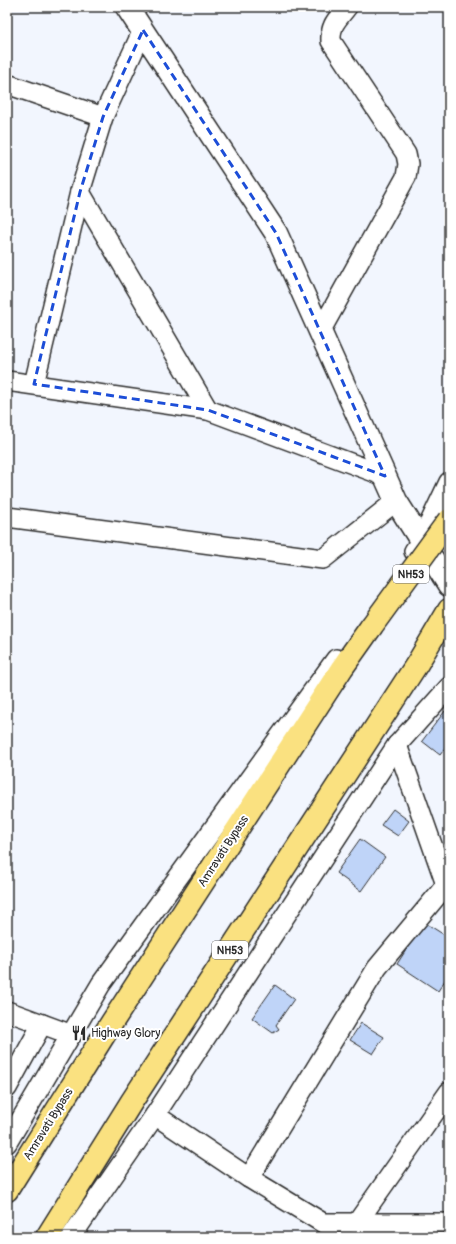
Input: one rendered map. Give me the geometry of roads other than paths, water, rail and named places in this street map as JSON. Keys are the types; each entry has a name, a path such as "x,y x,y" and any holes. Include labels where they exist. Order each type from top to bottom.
{"highway":[{"name":"Amravati Bypass","path":"7,1190 129,996 342,668 449,520"},
{"name":"NH53","path":"47,1237 154,1068 417,664 449,610"}],"street":[{"path":"127,7 276,232 396,501 449,585"},
{"path":"320,332 406,177 408,164 406,154 331,41 330,31 333,24 347,7"},
{"path":"34,384 80,192 103,117 143,30"},
{"path":"8,86 103,117"},
{"path":"80,192 208,410"},
{"path":"7,381 208,410 385,476"},
{"path":"7,1143 101,984 421,541 449,482"},
{"path":"7,517 324,559 396,501"},
{"path":"71,1237 155,1115 397,745 449,686"},
{"path":"249,1178 377,968 448,890 397,745"},
{"path":"7,1011 72,1035"},
{"path":"7,1088 42,1024"},
{"path":"356,1224 449,1092"},
{"path":"155,1115 331,1231 356,1224 449,1223"}],"place":[{"name":"Highway Glory","path":"79,1033"}]}
